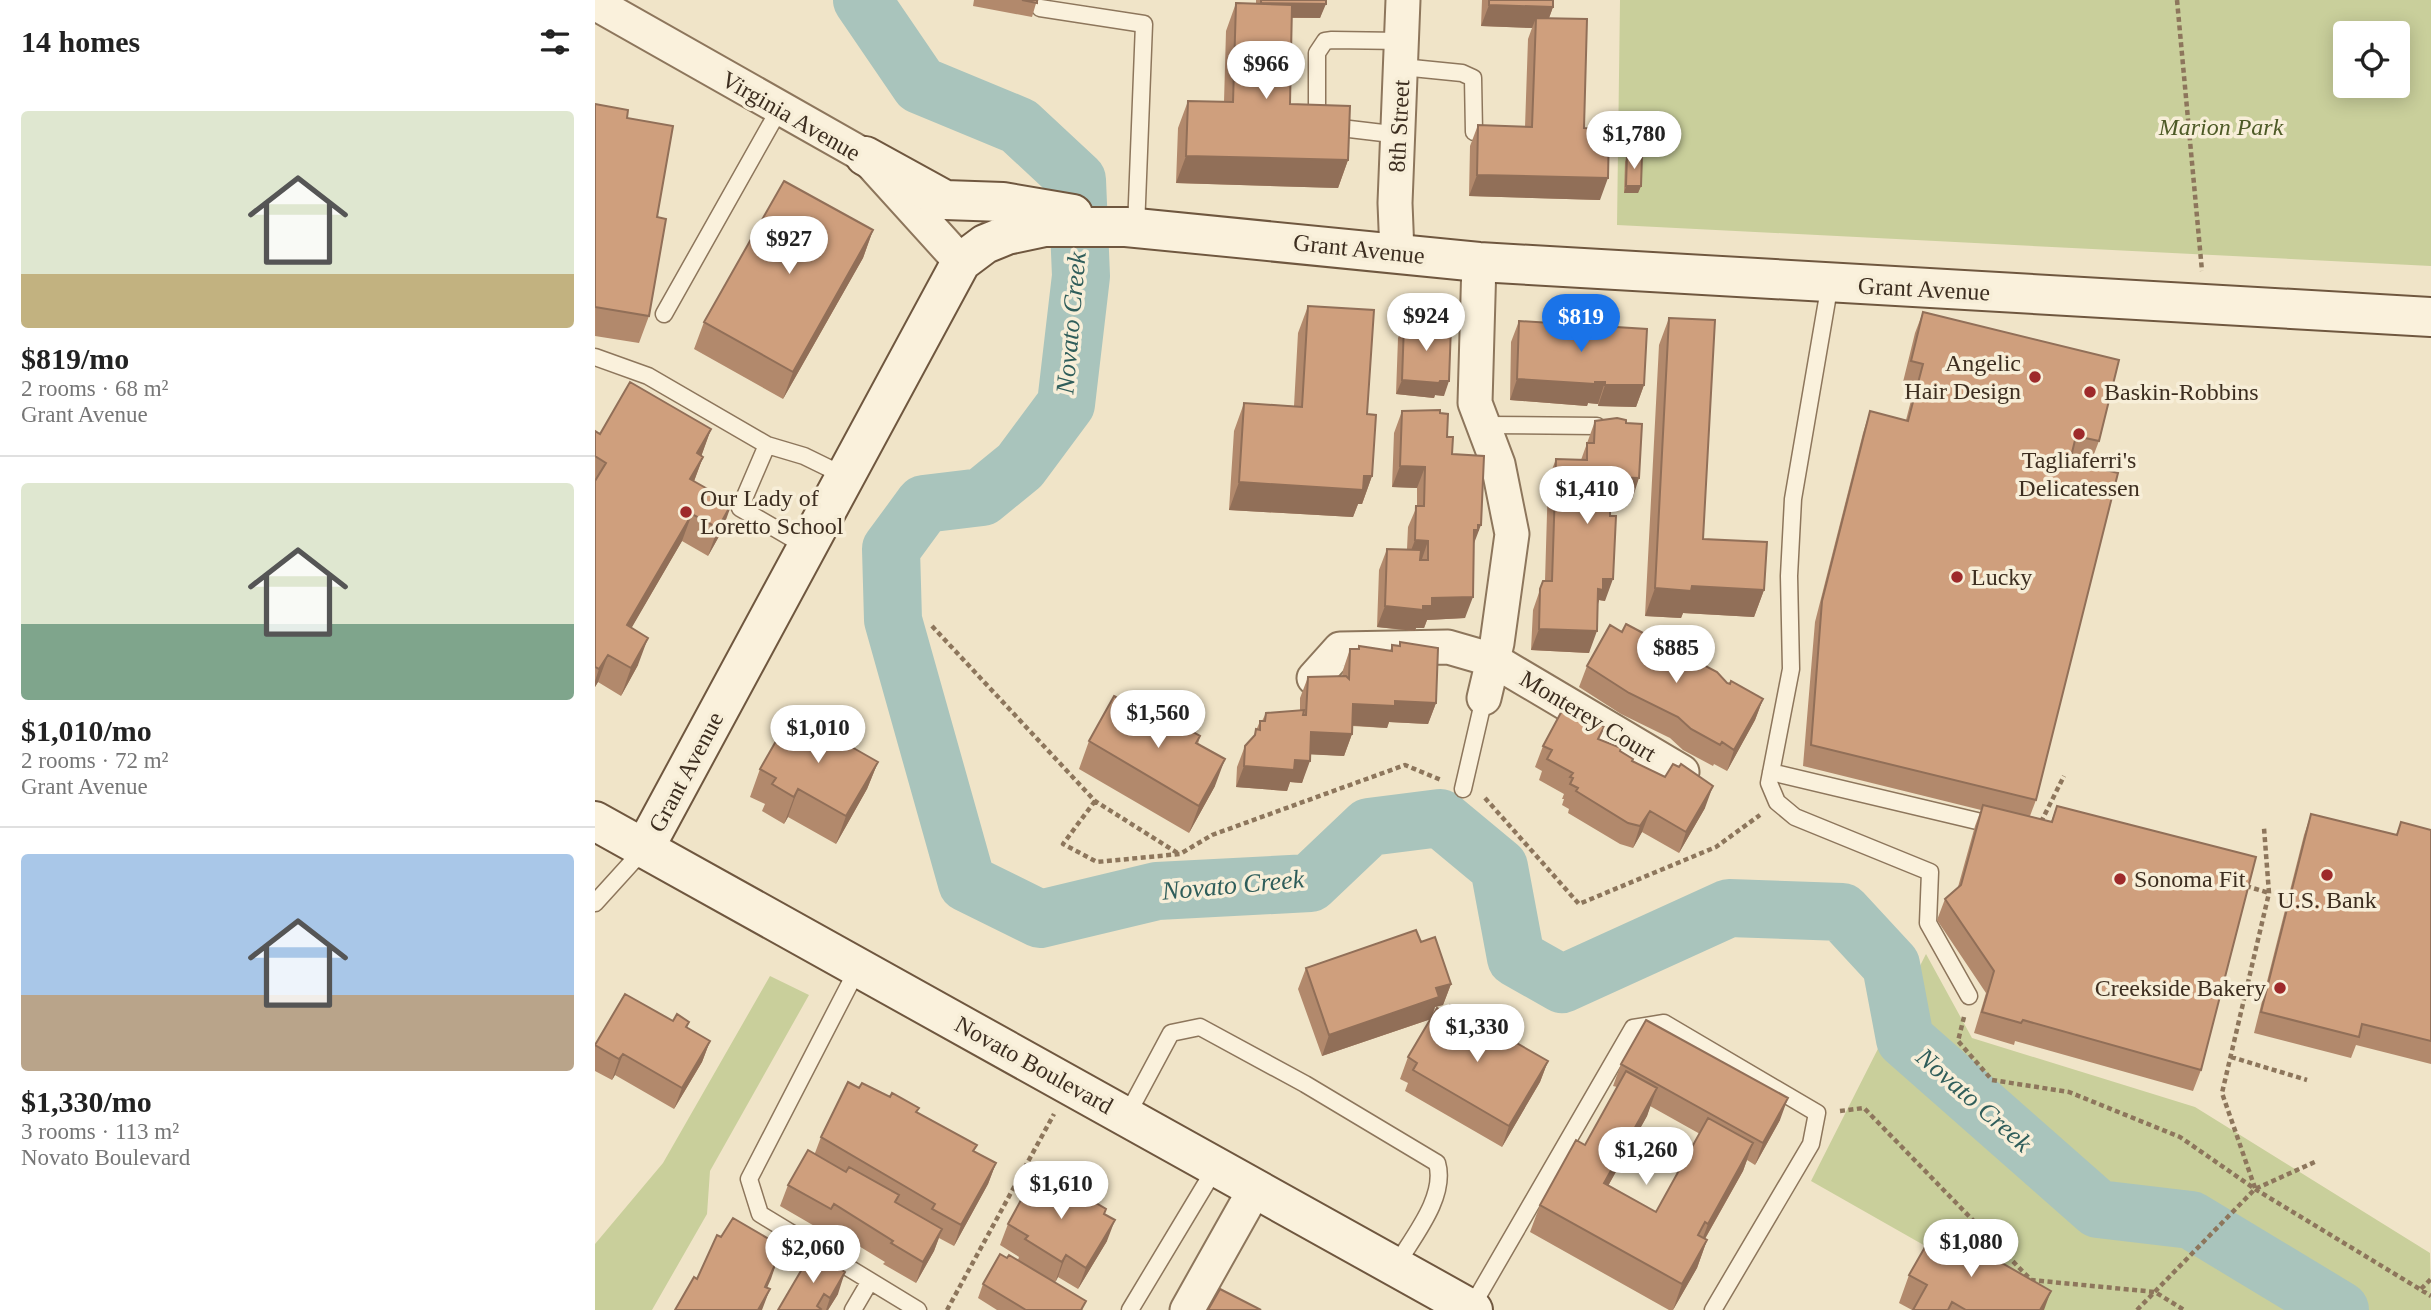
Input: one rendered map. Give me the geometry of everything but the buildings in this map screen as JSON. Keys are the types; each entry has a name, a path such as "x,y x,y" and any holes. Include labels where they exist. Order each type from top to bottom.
{"street":[{"name":"8th Street","path":"1397,253 1395,203 1400,135 1403,0"},
{"name":"Virginia Avenue","path":"595,3 865,156 961,262"},
{"name":"Grant Avenue","path":"865,156 945,200 1003,202 1057,219 1131,228 1479,262 2431,317"},
{"name":"Grant Avenue","path":"644,849 961,262 985,244 1057,219"},
{"name":"Monterey Court","path":"1479,262 1475,403 1498,464 1512,534 1493,660 1484,698"},
{"name":"Monterey Court","path":"1314,678 1340,649 1448,647 1493,660 1682,772"},
{"name":"Novato Boulevard","path":"595,821 1471,1309"},
{"path":"1187,1310 1255,1189"}],"lane":[{"path":"1039,8 1144,24 1131,228"},
{"path":"1400,135 1341,128 1323,117 1317,108 1317,54 1325,41 1332,40 1402,54 1473,78 1474,132"},
{"path":"664,314 780,108"},
{"path":"1830,284 1793,499 1789,576 1791,668 1769,783 1777,802 1795,817 1930,872 1929,923 1969,996"},
{"path":"595,358 648,376 767,445 804,456 845,476"},
{"path":"1484,425 1597,426"},
{"path":"767,445 740,508 807,547"},
{"path":"1463,789 1484,698"},
{"path":"1772,772 1977,821"},
{"path":"595,902 644,849"},
{"path":"858,968 749,1179 761,1213 918,1310"},
{"path":"1471,1309 1633,1028 1664,1023 1817,1113 1811,1144 1713,1310"},
{"path":"1126,1117 1171,1034 1181,1030 1200,1027 1305,1084 1437,1163 1440,1179 1435,1197 1395,1267"},
{"path":"1131,1310 1216,1167"},
{"path":"853,1310 870,1281"}],"path":[{"path":"2177,0 2201,253"},
{"path":"932,626 1095,801 1180,855"},
{"path":"1095,801 1063,844 1097,862 1180,855 1212,835 1405,765 1486,798 1579,904 1716,847 1777,802"},
{"path":"2035,835 2064,776"},
{"path":"2255,1189 2222,1093 2269,893 2264,828"},
{"path":"2246,886 2269,893"},
{"path":"1969,996 1958,1041 1992,1080 2070,1092 2180,1137 2255,1189 2431,1296"},
{"path":"2231,1057 2307,1080"},
{"path":"947,1310 1050,1120 1072,1087"},
{"path":"1817,1113 1864,1108 2031,1280 2155,1292 2184,1310"},
{"path":"2137,1310 2255,1189 2318,1161"},
{"path":"2421,1289 2431,1279"}],"green space":[{"name":"Marion Park","path":"1620,0 2431,0 2431,266 1617,225"},
{"path":"1926,954 1972,1038 2195,1107 2430,1253 2431,1310 2038,1310 1811,1181"},
{"path":"770,976 809,995 710,1171 707,1214 652,1310 595,1310 595,1244 663,1163"}],"waterway":[{"name":"Novato Creek","path":"862,0 920,85 1019,126 1077,180 1081,276 1066,404 1020,466 982,497 924,504 891,549 893,620 967,883 1040,919 1157,891 1310,883 1369,827 1440,818 1499,867 1516,958 1562,984 1729,908 1842,912 1891,965 1905,1039 2098,1209 2191,1220 2340,1310"}],"place":[{"name":"Angelic Hair Design","path":"2035,377"},
{"name":"Baskin-Robbins","path":"2090,392"},
{"name":"Tagliaferri's Delicatessen","path":"2079,434"},
{"name":"Our Lady of Loretto School","path":"686,512"},
{"name":"Lucky","path":"1957,577"},
{"name":"U.S. Bank","path":"2327,875"},
{"name":"Sonoma Fit","path":"2120,879"},
{"name":"Creekside Bakery","path":"2280,988"}]}
